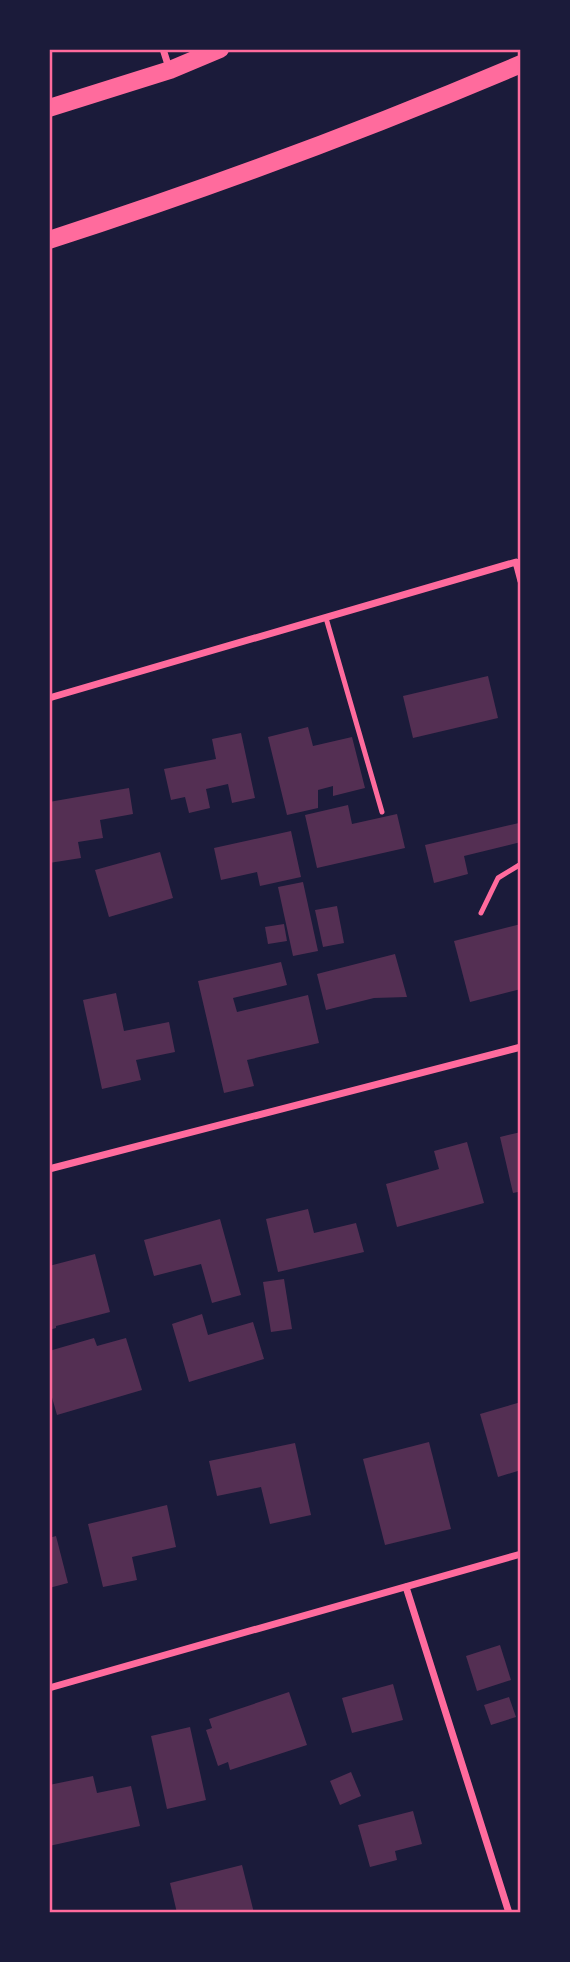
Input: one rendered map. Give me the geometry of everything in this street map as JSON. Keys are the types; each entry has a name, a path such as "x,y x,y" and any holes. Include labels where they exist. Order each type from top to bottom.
{"main road":[{"path":"49,108 170,70 220,49"},
{"path":"49,240 304,151 519,68"}],"street":[{"path":"163,49 170,70"},
{"path":"49,698 516,562 521,581"},
{"path":"49,1169 521,1047"},
{"path":"49,1688 521,1555"},
{"path":"406,1587 509,1913"}],"lane":[{"path":"326,618 382,812"},
{"path":"481,913 498,878 521,864"}],"building":[{"path":"488,676 498,718 413,738 403,696"},
{"path":"308,727 313,746 352,737 365,788 333,796 333,786 318,790 318,808 287,815 268,737"},
{"path":"241,733 255,798 232,803 228,784 206,789 210,808 189,813 185,797 171,800 164,769 216,759 212,739"},
{"path":"129,788 133,814 100,820 103,838 78,842 81,858 49,863 49,802"},
{"path":"348,805 352,824 397,814 405,848 317,868 305,815"},
{"path":"519,823 521,842 464,856 468,874 434,883 425,845"},
{"path":"291,831 301,877 260,886 257,872 221,880 214,848"},
{"path":"160,852 173,898 109,917 95,870"},
{"path":"303,882 318,951 293,956 278,887"},
{"path":"337,906 344,943 323,947 315,910"},
{"path":"284,924 287,941 268,944 265,927"},
{"path":"521,924 521,989 470,1002 454,941"},
{"path":"395,954 407,997 374,998 326,1010 317,974"},
{"path":"281,962 287,985 233,998 237,1012 308,995 319,1043 247,1060 254,1086 224,1093 198,981"},
{"path":"116,993 124,1031 169,1022 175,1052 136,1060 141,1080 102,1089 83,1000"},
{"path":"521,1132 520,1202 518,1192 513,1193 500,1137"},
{"path":"467,1142 484,1203 397,1227 386,1184 439,1169 434,1151"},
{"path":"308,1209 314,1233 356,1223 364,1252 278,1272 266,1219"},
{"path":"220,1219 241,1295 212,1303 201,1264 154,1276 144,1240"},
{"path":"95,1254 110,1312 49,1330 49,1266"},
{"path":"284,1279 292,1329 271,1332 263,1282"},
{"path":"202,1314 208,1335 253,1322 264,1359 189,1382 172,1324"},
{"path":"94,1338 97,1346 126,1338 142,1390 57,1415 49,1387 49,1351"},
{"path":"521,1402 521,1470 498,1477 480,1414"},
{"path":"429,1442 451,1529 385,1545 363,1459"},
{"path":"295,1443 311,1515 270,1524 261,1487 217,1496 209,1461"},
{"path":"167,1505 176,1547 132,1557 137,1580 103,1587 88,1524"},
{"path":"56,1536 68,1583 49,1588 49,1538"},
{"path":"500,1645 511,1680 477,1691 466,1656"},
{"path":"393,1684 403,1720 352,1733 342,1698"},
{"path":"289,1692 307,1745 230,1770 228,1762 218,1766 206,1730 212,1728 209,1719"},
{"path":"509,1697 516,1717 491,1725 484,1705"},
{"path":"190,1727 206,1800 167,1809 151,1736"},
{"path":"351,1772 361,1796 340,1805 330,1781"},
{"path":"93,1776 97,1793 131,1786 140,1826 49,1846 49,1785"},
{"path":"413,1811 422,1844 395,1851 397,1860 370,1867 358,1825"},
{"path":"242,1865 254,1913 177,1913 170,1883"}]}
